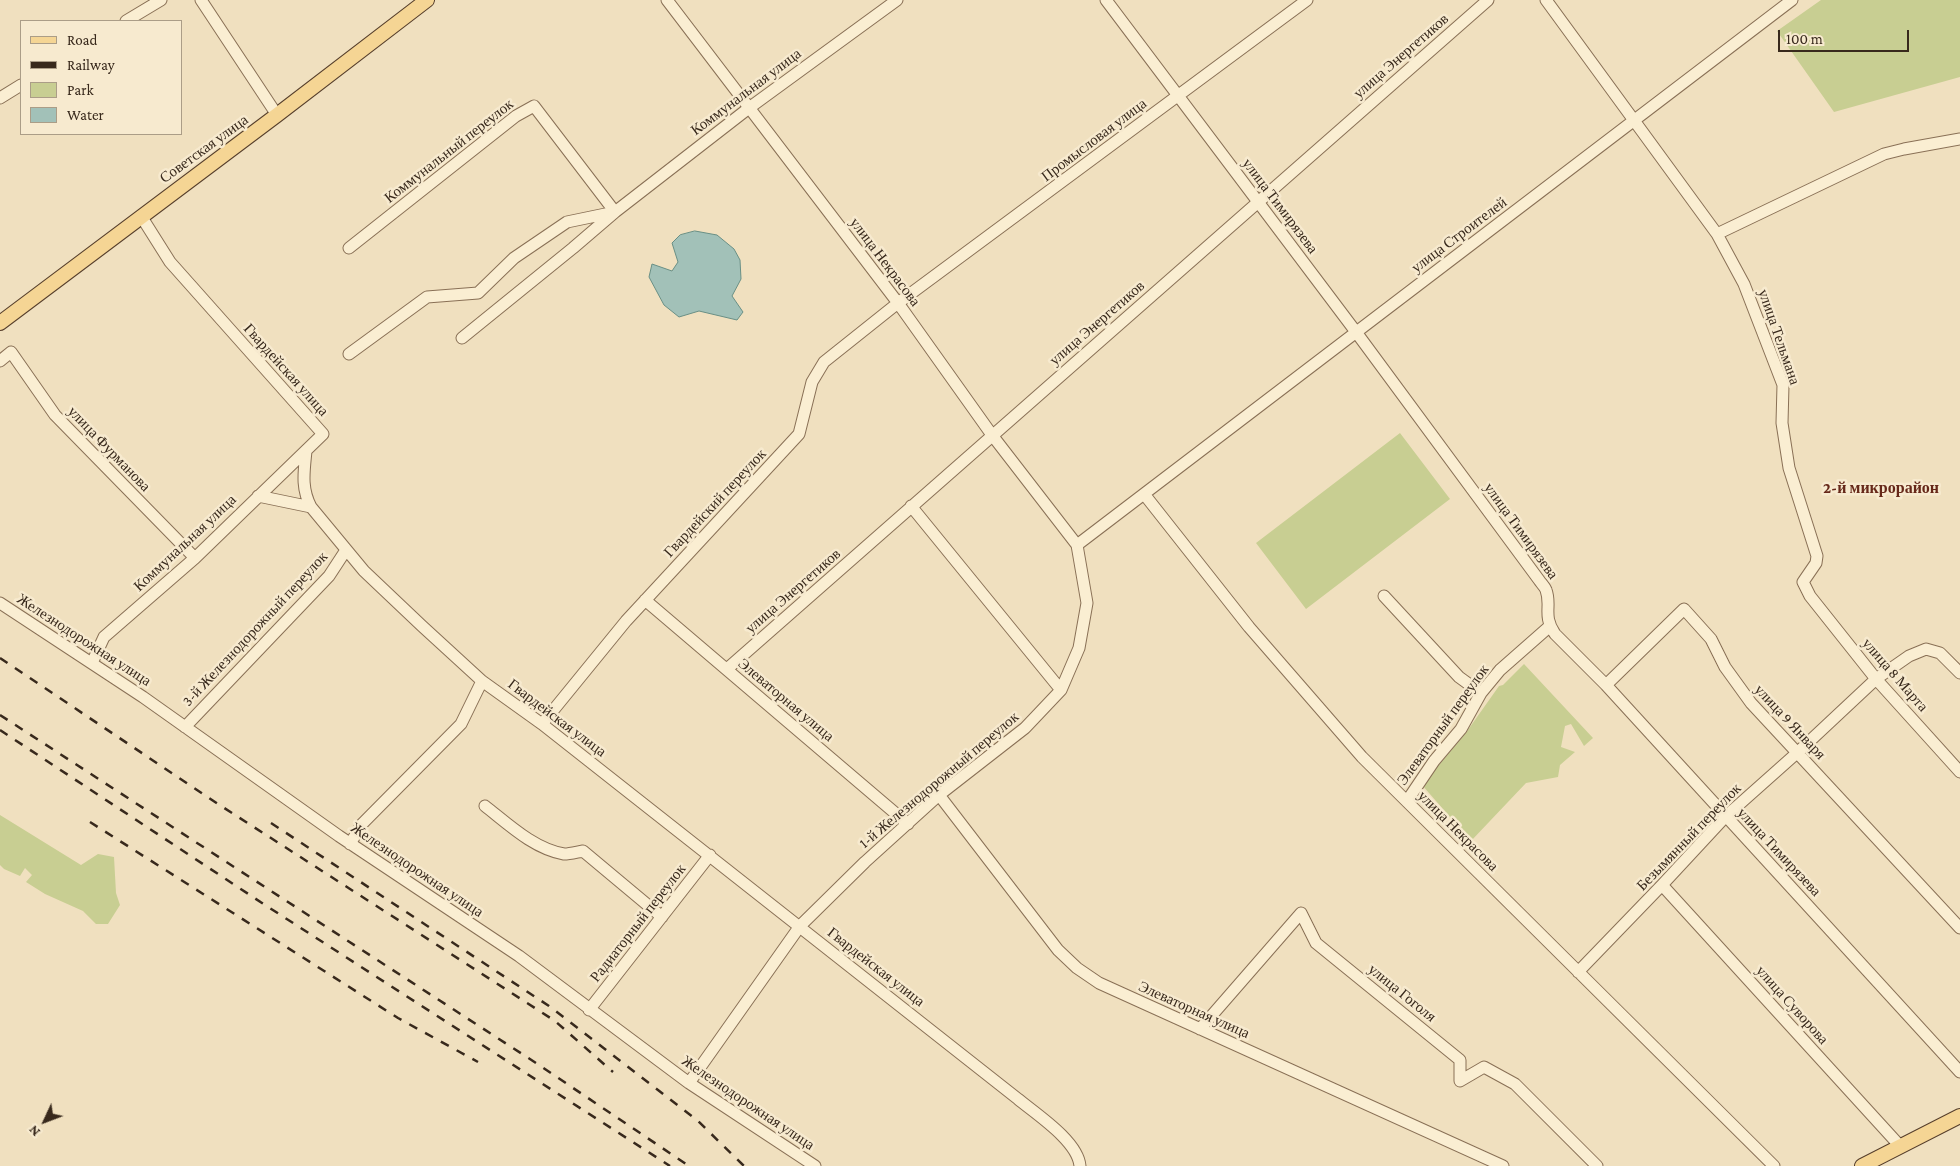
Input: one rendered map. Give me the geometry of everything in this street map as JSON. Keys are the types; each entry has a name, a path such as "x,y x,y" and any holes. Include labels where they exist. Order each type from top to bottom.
{"main road":[{"name":"Советская улица","path":"0,323 278,115 427,0"},
{"path":"1862,1166 1960,1116"}],"street":[{"path":"128,20 161,0"},
{"path":"201,0 278,115"},
{"name":"улица Некрасова","path":"667,0 898,303 992,435 1077,545"},
{"name":"Коммунальная улица","path":"462,338 573,248 614,212 749,108 898,0"},
{"name":"улица Тимирязева","path":"1106,0 1356,332 1546,590 1550,626 1960,1072"},
{"name":"Промысловая улица","path":"898,303 1307,0"},
{"name":"улица Энергетиков","path":"727,670 911,506 1488,0"},
{"path":"1546,0 1717,234 1884,154 1960,139"},
{"name":"улица Строителей","path":"1077,545 1792,0"},
{"path":"0,98 20,86"},
{"name":"Коммунальный переулок","path":"349,248 516,116 534,106 614,212"},
{"name":"Коммунальная улица","path":"349,354 427,297 478,293 514,258 568,222 614,212"},
{"name":"Гвардейская улица","path":"141,216 170,262 323,434 306,451 305,497 311,507 370,577 482,681 542,724 994,1079 1068,1142 1080,1162 1080,1166"},
{"name":"улица Тельмана","path":"1717,234 1744,284 1783,385 1782,422 1789,468 1817,556 1816,563 1803,582 1810,596"},
{"name":"Гвардейский переулок","path":"542,724 626,621 799,434 812,382 824,362 898,303"},
{"name":"улица Фурманова","path":"0,360 11,352 55,415 195,558"},
{"name":"Коммунальная улица","path":"92,663 104,637 195,558 306,451"},
{"name":"улица Некрасова","path":"1144,494 1256,635 1362,757 1774,1166"},
{"path":"258,496 311,507"},
{"path":"911,506 1061,690"},
{"name":"1-й Железнодорожный переулок","path":"689,1082 800,926 865,862 939,795 1025,728 1061,690 1080,648 1087,603 1077,545"},
{"name":"3-й Железнодорожный переулок","path":"185,727 329,576 346,550"},
{"path":"1384,596 1459,677 1481,693"},
{"name":"улица 8 Марта","path":"1810,596 1876,679 1960,772"},
{"name":"Элеваторная улица","path":"645,600 908,824"},
{"name":"Железнодорожная улица","path":"0,603 185,727 350,844 519,956 589,1010 689,1082 815,1166"},
{"name":"улица 9 Января","path":"1606,685 1684,608 1711,639 1725,667 1737,685 1960,928"},
{"name":"Элеваторный переулок","path":"1407,801 1434,761 1461,729 1481,693 1500,670 1550,626"},
{"name":"Безымянный переулок","path":"1578,972 1725,816 1798,752 1876,679 1918,651 1926,649 1940,653 1960,673"},
{"path":"350,844 362,824 461,724 482,681"},
{"name":"Элеваторная улица","path":"939,795 1058,950 1077,968 1099,983 1503,1166"},
{"path":"485,806 524,835 550,850 566,854 583,851 662,917"},
{"name":"Радиаторный переулок","path":"589,1010 710,856"},
{"name":"улица Суворова","path":"1662,885 1900,1146"},
{"name":"улица Гоголя","path":"1200,1029 1301,913 1316,943 1460,1060 1460,1081 1484,1067 1515,1084 1597,1166"}],"green space":[{"path":"1821,0 1960,0 1960,77 1834,112 1777,31"},
{"path":"1400,433 1450,499 1306,609 1256,543"},
{"path":"1524,664 1593,738 1584,746 1571,724 1565,726 1561,747 1575,752 1560,765 1558,777 1526,783 1471,841 1422,785 1465,734 1499,686 1503,685"},
{"path":"0,815 81,865 98,854 114,857 116,893 120,905 108,924 96,924 83,911 45,894 26,882 32,875 25,868 20,876 4,869 0,865"}],"water":[{"path":"695,231 717,235 734,249 740,260 741,279 732,296 743,312 737,320 699,311 679,317 664,305 649,277 652,264 672,271 678,262 672,243 680,235"}],"railway":[{"path":"0,658 215,802 555,1021 613,1072"},
{"path":"0,715 536,1063 689,1166"},
{"path":"0,730 262,903 670,1166"},
{"path":"90,822 398,1018 478,1062"},
{"path":"271,823 549,1006 698,1121 744,1166"}],"district":[{"name":"2-й микрорайон","path":"1881,488"}]}
